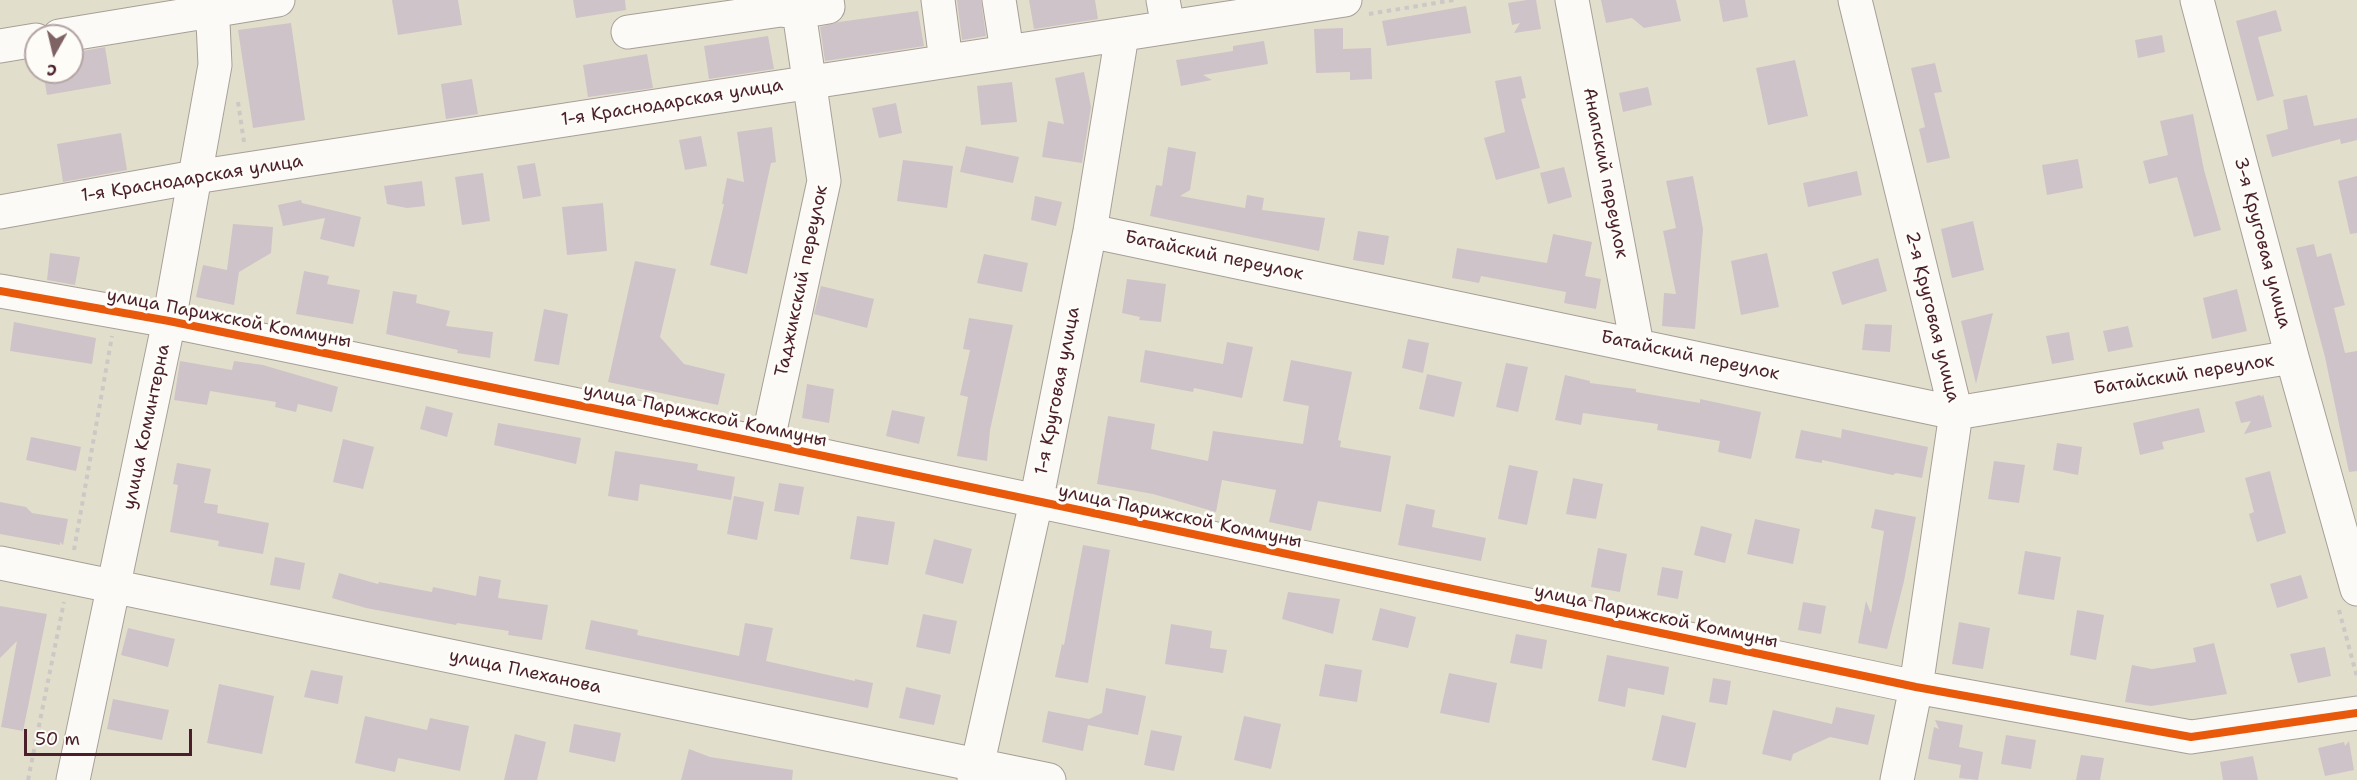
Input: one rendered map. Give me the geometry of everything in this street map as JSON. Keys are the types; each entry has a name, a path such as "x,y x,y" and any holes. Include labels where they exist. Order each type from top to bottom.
{"street":[{"path":"84,31 213,5 278,0"},
{"path":"938,0 946,60"},
{"path":"999,0 1007,51"},
{"name":"1-я Краснодарская улица","path":"0,212 195,177 946,60 1122,35 1166,14 1345,0"},
{"name":"Анапский переулок","path":"1572,0 1638,345"},
{"name":"2-я Круговая улица","path":"1855,0 1956,413 1916,687 1898,780"},
{"name":"3-я Круговая улица","path":"2197,0 2292,357 2357,589"},
{"name":"улица Коминтерна","path":"73,780 169,321 215,65 213,5"},
{"path":"628,32 813,6"},
{"name":"Таджикский переулок","path":"767,444 824,181 811,82 813,6"},
{"name":"1-я Круговая улица","path":"976,772 1036,502 1090,231 1122,35"},
{"path":"0,46 24,42"},
{"name":"Батайский переулок","path":"1090,231 1956,413 2292,357"},
{"name":"улица Парижской Коммуны","path":"0,291 169,321 767,444 1916,687 2191,736 2357,713"},
{"name":"улица Плеханова","path":"0,563 976,772 1049,780"}],"path":[{"path":"237,100 244,146"},
{"path":"28,780 69,578 116,312"}],"building":[{"path":"392,0 458,0 462,25 398,35"},
{"path":"573,0 625,0 626,10 576,18"},
{"path":"957,0 981,0 986,36 962,40"},
{"path":"1029,0 1095,0 1098,19 1034,29"},
{"path":"1536,0 1541,29 1514,33 1520,23 1512,25 1508,3"},
{"path":"1601,0 1676,0 1681,21 1644,28 1632,18 1606,23"},
{"path":"1719,0 1745,0 1748,17 1723,22"},
{"path":"1466,6 1471,33 1387,46 1382,21"},
{"path":"2276,10 2282,31 2258,37 2274,96 2257,101 2236,21"},
{"path":"918,11 924,46 825,61 820,27 839,22"},
{"path":"291,23 305,120 253,128 238,30"},
{"path":"1343,28 1343,49 1371,48 1372,79 1350,80 1350,72 1316,73 1314,29"},
{"path":"2162,35 2165,52 2138,58 2135,40"},
{"path":"768,36 774,69 709,79 704,46"},
{"path":"1264,41 1268,64 1203,75 1212,80 1181,86 1176,60 1233,51 1233,46"},
{"path":"105,47 111,84 47,95 45,84 84,84 84,51"},
{"path":"647,54 653,88 588,97 583,65"},
{"path":"1795,60 1808,116 1768,125 1756,68"},
{"path":"1935,63 1942,92 1934,93 1950,158 1927,163 1919,129 1925,127 1911,68"},
{"path":"1084,72 1091,107 1082,163 1042,157 1048,121 1064,124 1055,78"},
{"path":"1521,76 1526,98 1521,99 1540,168 1496,180 1484,138 1505,132 1495,81"},
{"path":"472,79 478,114 446,119 441,84"},
{"path":"1012,82 1017,122 981,125 977,86"},
{"path":"1648,87 1652,105 1623,112 1619,93"},
{"path":"2307,95 2314,126 2357,118 2357,140 2341,144 2340,139 2272,157 2266,135 2288,129 2283,100"},
{"path":"896,103 902,133 879,138 872,108"},
{"path":"2193,114 2204,170 2221,230 2194,237 2177,177 2149,184 2143,161 2168,155 2160,121"},
{"path":"772,127 776,162 771,163 747,274 710,265 724,204 722,204 727,178 744,182 737,132"},
{"path":"121,133 127,170 63,182 57,144"},
{"path":"701,136 707,166 685,170 679,140"},
{"path":"966,146 1019,157 1013,183 960,172"},
{"path":"1168,147 1196,152 1190,190 1180,196 1245,208 1247,195 1264,198 1262,210 1325,218 1319,251 1150,216 1156,185 1162,186"},
{"path":"2078,159 2083,188 2047,195 2042,165"},
{"path":"903,160 953,166 947,208 897,201"},
{"path":"535,163 541,196 523,199 517,166"},
{"path":"1564,167 1572,197 1548,204 1540,173"},
{"path":"1857,171 1862,195 1808,207 1803,183"},
{"path":"483,173 490,221 462,225 455,177"},
{"path":"1693,176 1703,229 1695,329 1662,326 1664,293 1676,294 1663,231 1676,228 1666,181"},
{"path":"2357,176 2357,233 2350,234 2338,181"},
{"path":"422,181 425,206 407,208 387,204 384,186"},
{"path":"1035,196 1062,202 1056,226 1031,220"},
{"path":"301,200 302,203 361,217 354,247 320,239 325,218 283,226 278,205"},
{"path":"603,203 607,251 567,255 562,207"},
{"path":"1973,221 1984,270 1952,278 1941,229"},
{"path":"233,224 273,227 271,253 239,272 234,305 196,297 203,265 227,270"},
{"path":"1358,231 1389,236 1384,265 1353,260"},
{"path":"1553,234 1592,242 1585,276 1601,279 1596,309 1564,303 1566,292 1481,276 1479,283 1452,278 1457,248 1547,263"},
{"path":"2314,244 2317,257 2331,253 2345,305 2334,308 2345,353 2357,351 2357,471 2349,472 2325,357 2296,248"},
{"path":"50,253 80,257 75,285 47,280"},
{"path":"1767,253 1779,307 1741,315 1731,261"},
{"path":"984,254 1028,263 1022,292 977,283"},
{"path":"1878,258 1887,291 1842,305 1832,272"},
{"path":"635,261 676,269 660,337 684,364 725,374 718,405 608,382"},
{"path":"304,271 329,276 327,284 360,290 353,324 296,314"},
{"path":"1127,279 1166,284 1161,322 1139,320 1140,317 1122,313"},
{"path":"821,286 874,299 867,328 814,314"},
{"path":"2237,289 2247,331 2212,339 2203,298"},
{"path":"393,291 417,295 416,303 450,311 446,326 493,332 490,358 457,353 458,350 386,334"},
{"path":"544,309 568,314 559,365 534,361"},
{"path":"1993,313 1976,384 1961,321"},
{"path":"969,318 1013,325 990,430 987,461 957,456 968,397 960,395 970,350 963,349"},
{"path":"14,322 96,338 92,364 10,351"},
{"path":"1865,324 1892,325 1890,352 1862,350"},
{"path":"2128,326 2133,347 2108,352 2103,331"},
{"path":"2069,332 2074,360 2052,364 2046,336"},
{"path":"1408,339 1429,343 1423,373 1402,368"},
{"path":"1227,342 1253,347 1242,398 1194,388 1193,392 1140,382 1145,350 1223,364"},
{"path":"1291,360 1352,372 1338,440 1341,441 1340,447 1391,456 1381,512 1318,501 1311,531 1269,522 1276,490 1222,480 1216,512 1153,494 1097,484 1108,416 1155,424 1151,449 1208,461 1213,431 1303,444 1309,406 1283,401"},
{"path":"180,361 232,370 234,361 263,365 338,387 332,412 298,404 296,412 275,407 276,402 210,391 207,405 174,400"},
{"path":"1506,363 1528,367 1518,412 1496,407"},
{"path":"1427,374 1462,382 1454,417 1419,409"},
{"path":"1565,375 1590,381 1590,383 1636,389 1636,392 1700,403 1700,399 1761,412 1751,459 1718,452 1720,441 1657,430 1658,424 1583,413 1581,425 1555,420"},
{"path":"807,384 834,389 829,423 802,418"},
{"path":"2263,394 2272,427 2244,434 2251,421 2241,423 2235,402 2260,395 2262,397"},
{"path":"426,406 453,413 447,437 420,429"},
{"path":"2199,408 2205,432 2162,442 2164,449 2140,455 2133,423"},
{"path":"892,410 925,417 919,444 886,436"},
{"path":"498,423 581,438 576,464 494,445"},
{"path":"1842,429 1928,447 1922,478 1896,473 1893,475 1822,460 1822,463 1795,458 1801,430 1841,438"},
{"path":"31,437 81,447 76,471 26,460"},
{"path":"343,439 374,447 363,489 333,482"},
{"path":"2057,443 2082,447 2078,475 2053,470"},
{"path":"615,451 698,464 697,470 735,477 731,500 640,484 638,501 608,496"},
{"path":"1994,461 2025,465 2019,503 1988,499"},
{"path":"177,463 211,469 204,503 218,505 217,513 269,523 263,554 218,546 219,541 170,532 178,485 173,484"},
{"path":"1509,465 1538,471 1527,525 1498,519"},
{"path":"2270,471 2286,533 2257,542 2249,514 2254,512 2245,478"},
{"path":"1573,478 1603,484 1596,519 1566,514"},
{"path":"779,483 804,487 799,515 774,511"},
{"path":"734,496 764,502 757,540 727,534"},
{"path":"0,502 26,507 32,513 68,519 63,545 60,542 60,545 0,534"},
{"path":"1406,504 1435,510 1432,527 1486,538 1481,561 1398,545"},
{"path":"1875,509 1916,517 1904,581 1887,649 1858,643 1866,601 1871,613 1884,531 1871,528"},
{"path":"857,516 895,522 888,565 850,559"},
{"path":"1755,519 1800,529 1793,564 1747,554"},
{"path":"1701,526 1732,534 1725,563 1694,555"},
{"path":"934,539 972,549 963,584 925,574"},
{"path":"1083,545 1110,550 1088,683 1055,677 1062,644 1064,645"},
{"path":"1598,548 1627,554 1620,592 1591,587"},
{"path":"2025,551 2061,557 2054,600 2018,594"},
{"path":"275,557 305,563 300,590 270,585"},
{"path":"1662,567 1683,571 1678,599 1657,595"},
{"path":"339,573 378,584 379,582 432,592 433,587 476,596 479,576 501,580 498,598 548,605 542,640 508,635 509,631 457,623 456,625 366,608 332,598"},
{"path":"2301,575 2308,598 2277,608 2270,584"},
{"path":"1288,592 1340,599 1333,634 1282,619"},
{"path":"1803,602 1826,606 1821,634 1798,630"},
{"path":"0,606 47,614 23,731 1,727 17,641 0,658"},
{"path":"1380,608 1416,617 1408,648 1372,640"},
{"path":"2077,610 2104,615 2096,660 2070,655"},
{"path":"923,614 957,621 950,654 916,647"},
{"path":"591,620 638,630 637,635 739,656 745,623 773,628 766,661 873,683 868,708 585,649"},
{"path":"1959,622 1990,628 1983,669 1952,664"},
{"path":"1171,624 1212,631 1210,648 1227,650 1223,673 1165,664"},
{"path":"128,628 175,639 168,667 121,655"},
{"path":"1516,634 1547,640 1542,669 1510,663"},
{"path":"2214,643 2227,694 2151,706 2125,702 2132,665 2152,669 2196,662 2193,648"},
{"path":"2325,647 2331,676 2298,683 2290,654"},
{"path":"1607,655 1669,667 1664,695 1628,688 1625,707 1598,701"},
{"path":"1325,664 1362,670 1357,702 1319,696"},
{"path":"311,670 343,676 338,704 304,697"},
{"path":"1449,673 1497,683 1489,723 1440,713"},
{"path":"1713,678 1731,681 1727,705 1709,702"},
{"path":"219,684 274,696 262,754 207,743"},
{"path":"906,687 941,695 934,725 899,718"},
{"path":"1106,688 1146,696 1138,735 1088,725 1083,751 1042,742 1048,711 1089,719 1102,713"},
{"path":"113,699 169,710 162,740 107,729"},
{"path":"1836,707 1875,715 1868,745 1830,737 1793,754 1791,761 1762,754 1773,710 1832,724"},
{"path":"1662,715 1696,723 1686,768 1652,760"},
{"path":"365,716 427,730 430,718 469,726 460,771 398,758 395,772 355,763"},
{"path":"1244,716 1281,724 1271,769 1234,760"},
{"path":"1935,720 1963,725 1959,747 1983,752 1978,780 1959,778 1961,765 1928,759 1934,727 1939,729"},
{"path":"574,724 621,733 615,762 569,752"},
{"path":"1151,730 1182,736 1174,771 1144,765"},
{"path":"515,734 546,742 537,780 504,780"},
{"path":"2006,735 2036,740 2031,769 2001,764"},
{"path":"2349,741 2354,770 2325,776 2318,748 2344,742 2345,746"},
{"path":"689,749 710,757 793,770 792,780 681,780"},
{"path":"2081,755 2104,758 2100,780 2076,780"},
{"path":"2253,756 2258,780 2223,780 2220,762"}],"cycle path":[{"path":"0,291 169,321 767,444 1916,687 2191,737 2357,713"}]}
